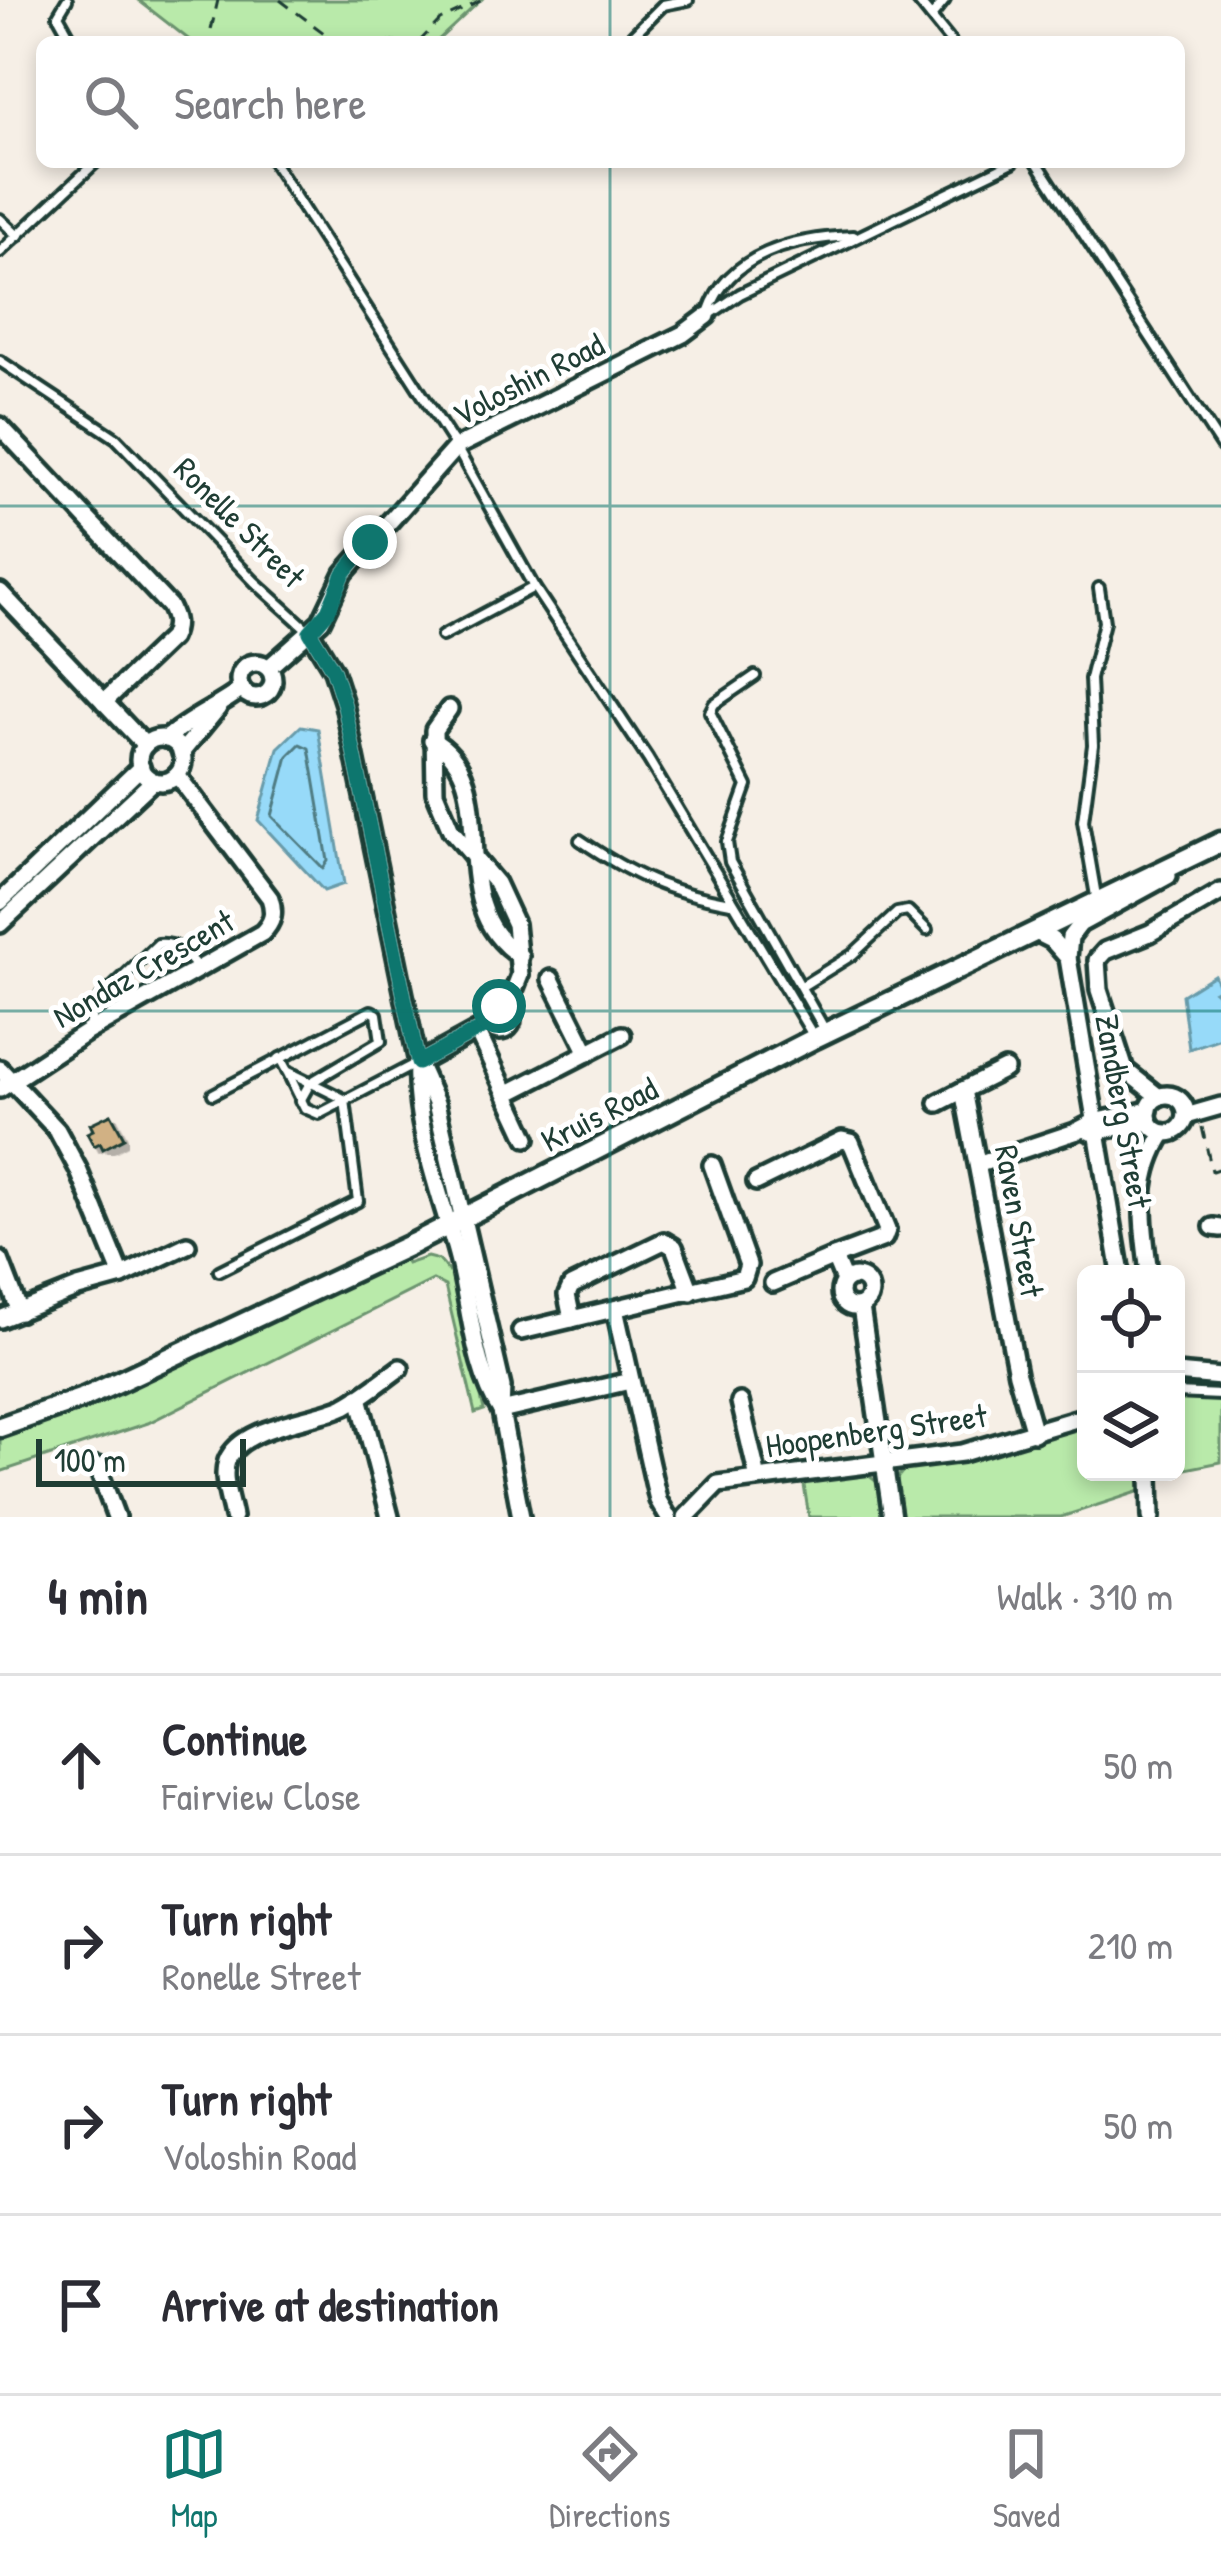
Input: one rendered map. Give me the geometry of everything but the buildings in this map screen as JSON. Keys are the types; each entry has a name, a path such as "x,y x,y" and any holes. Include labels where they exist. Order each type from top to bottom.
{"street":[{"name":"Voloshin Road","path":"220,706 242,689 240,676 246,667 268,668 310,632 328,611 349,568 456,447 683,334 707,316"},
{"path":"0,426 169,606 174,617 176,628 170,638 104,702"},
{"path":"0,592 145,745"},
{"name":"Ronelle Street","path":"310,632 333,670 344,704 418,1063 416,1087 456,1223 488,1391 501,1411 521,1517"},
{"path":"166,739 197,713 220,706"},
{"path":"0,924 153,781 168,781 177,775 182,753 220,706"},
{"path":"418,1063 483,1028 492,1010 506,1008 520,975 506,902 441,810 433,777 432,740 438,722 449,710"},
{"path":"153,781 139,758 145,745 166,739 182,753"},
{"path":"432,740 453,754 466,783 471,854 484,919 500,942 520,956"},
{"path":"0,902 141,767"},
{"name":"Nondaz Crescent","path":"4,1080 262,933 273,918 273,906 177,775"},
{"path":"1068,958 1070,937 1080,923 1145,890 1214,845"},
{"name":"Kruis Road","path":"0,1427 86,1397 456,1223 821,1036 1214,845"},
{"path":"1164,1133 1152,1110 1149,1085 1125,1070 1099,990 1096,960 1105,951 1150,933 1221,892"},
{"path":"1036,932 1052,940 1068,958"},
{"name":"Zandberg Street","path":"1068,958 1119,1265"},
{"path":"551,979 588,1053"},
{"path":"483,1028 527,1138"},
{"path":"507,1094 622,1035"},
{"path":"938,1103 1005,1069"},
{"path":"4,1080 57,1130 78,1168 122,1276"},
{"name":"Raven Street","path":"963,1090 1016,1374 1034,1433"},
{"path":"980,1164 1152,1110 1176,1097 1193,1115"},
{"path":"1148,1265 1143,1198 1147,1162 1164,1133 1180,1129 1193,1115 1221,1106"},
{"path":"756,1182 842,1140 855,1146 887,1230 884,1238 773,1282"},
{"path":"521,1331 742,1280 748,1272 712,1165"},
{"path":"572,1319 567,1294 571,1286 664,1240 674,1246 691,1292"},
{"path":"0,1319 122,1276 187,1245"},
{"path":"834,1257 844,1281 860,1278 868,1284 870,1294 861,1307 892,1517"},
{"path":"0,1260 20,1312"},
{"path":"615,1309 658,1500 668,1517"},
{"path":"233,1517 225,1469 232,1452 272,1428 330,1412 400,1368"},
{"path":"1185,1374 1221,1377"},
{"path":"501,1411 630,1381"},
{"path":"359,1397 388,1517"},
{"path":"740,1402 758,1478"},
{"name":"Hoopenberg Street","path":"686,1517 712,1487 982,1450 1077,1420"},
{"path":"97,1466 116,1517"},
{"path":"1150,1481 1151,1517"}],"lane":[{"path":"67,0 58,15 70,36"},
{"path":"632,36 663,4 688,0"},
{"path":"917,0 946,36"},
{"path":"931,17 945,0"},
{"path":"0,252 90,168"},
{"path":"277,168 456,447 533,587 648,759 733,903 821,1036"},
{"path":"707,316 740,294 1001,168"},
{"path":"1041,168 1221,446"},
{"path":"0,219 18,236"},
{"path":"707,316 722,281 790,242 860,236"},
{"name":"Ronelle Street","path":"0,361 116,438 310,632"},
{"path":"442,636 533,587"},
{"path":"1097,904 1083,821 1094,745 1090,679 1104,622 1099,588"},
{"path":"755,676 714,704 710,712 747,786 727,848 730,862 802,986 821,1036"},
{"path":"580,840 658,887 733,903"},
{"path":"802,986 852,955 901,911 908,911 927,930"},
{"path":"87,1032 94,1005 158,944 180,948 199,969"},
{"path":"213,1094 371,1011 377,1013 381,1041 310,1083 300,1101"},
{"path":"280,1058 300,1101 309,1112 320,1114 418,1063"},
{"path":"286,1071 345,1100"},
{"path":"219,1271 358,1201 345,1100"},
{"path":"1185,1393 1221,1395"}],"path":[{"path":"211,30 218,0"},
{"path":"280,0 328,36"},
{"path":"425,36 440,20 483,0"},
{"path":"1193,1115 1212,1171 1221,1168"}],"green space":[{"path":"138,0 481,0 442,36 184,36"},
{"path":"427,1257 453,1272 484,1410 475,1413 445,1286 433,1280 148,1423 0,1472 0,1435 405,1260 407,1264"},
{"path":"1185,1384 1221,1386 1221,1462 1185,1469"},
{"path":"1077,1426 1077,1481 1151,1481 1144,1490 1061,1517 899,1517 894,1482 907,1466 976,1458"},
{"path":"864,1472 881,1485 887,1517 809,1517 803,1479"}],"water":[{"path":"301,726 318,729 344,884 324,891 258,820 278,748"},
{"path":"1214,975 1220,988 1214,991 1221,997 1221,1038 1189,1049 1182,995"}],"route":[{"path":"370,542 344,573 328,611 310,632 340,687 418,1063 489,1024 489,1013 499,1006"}]}
